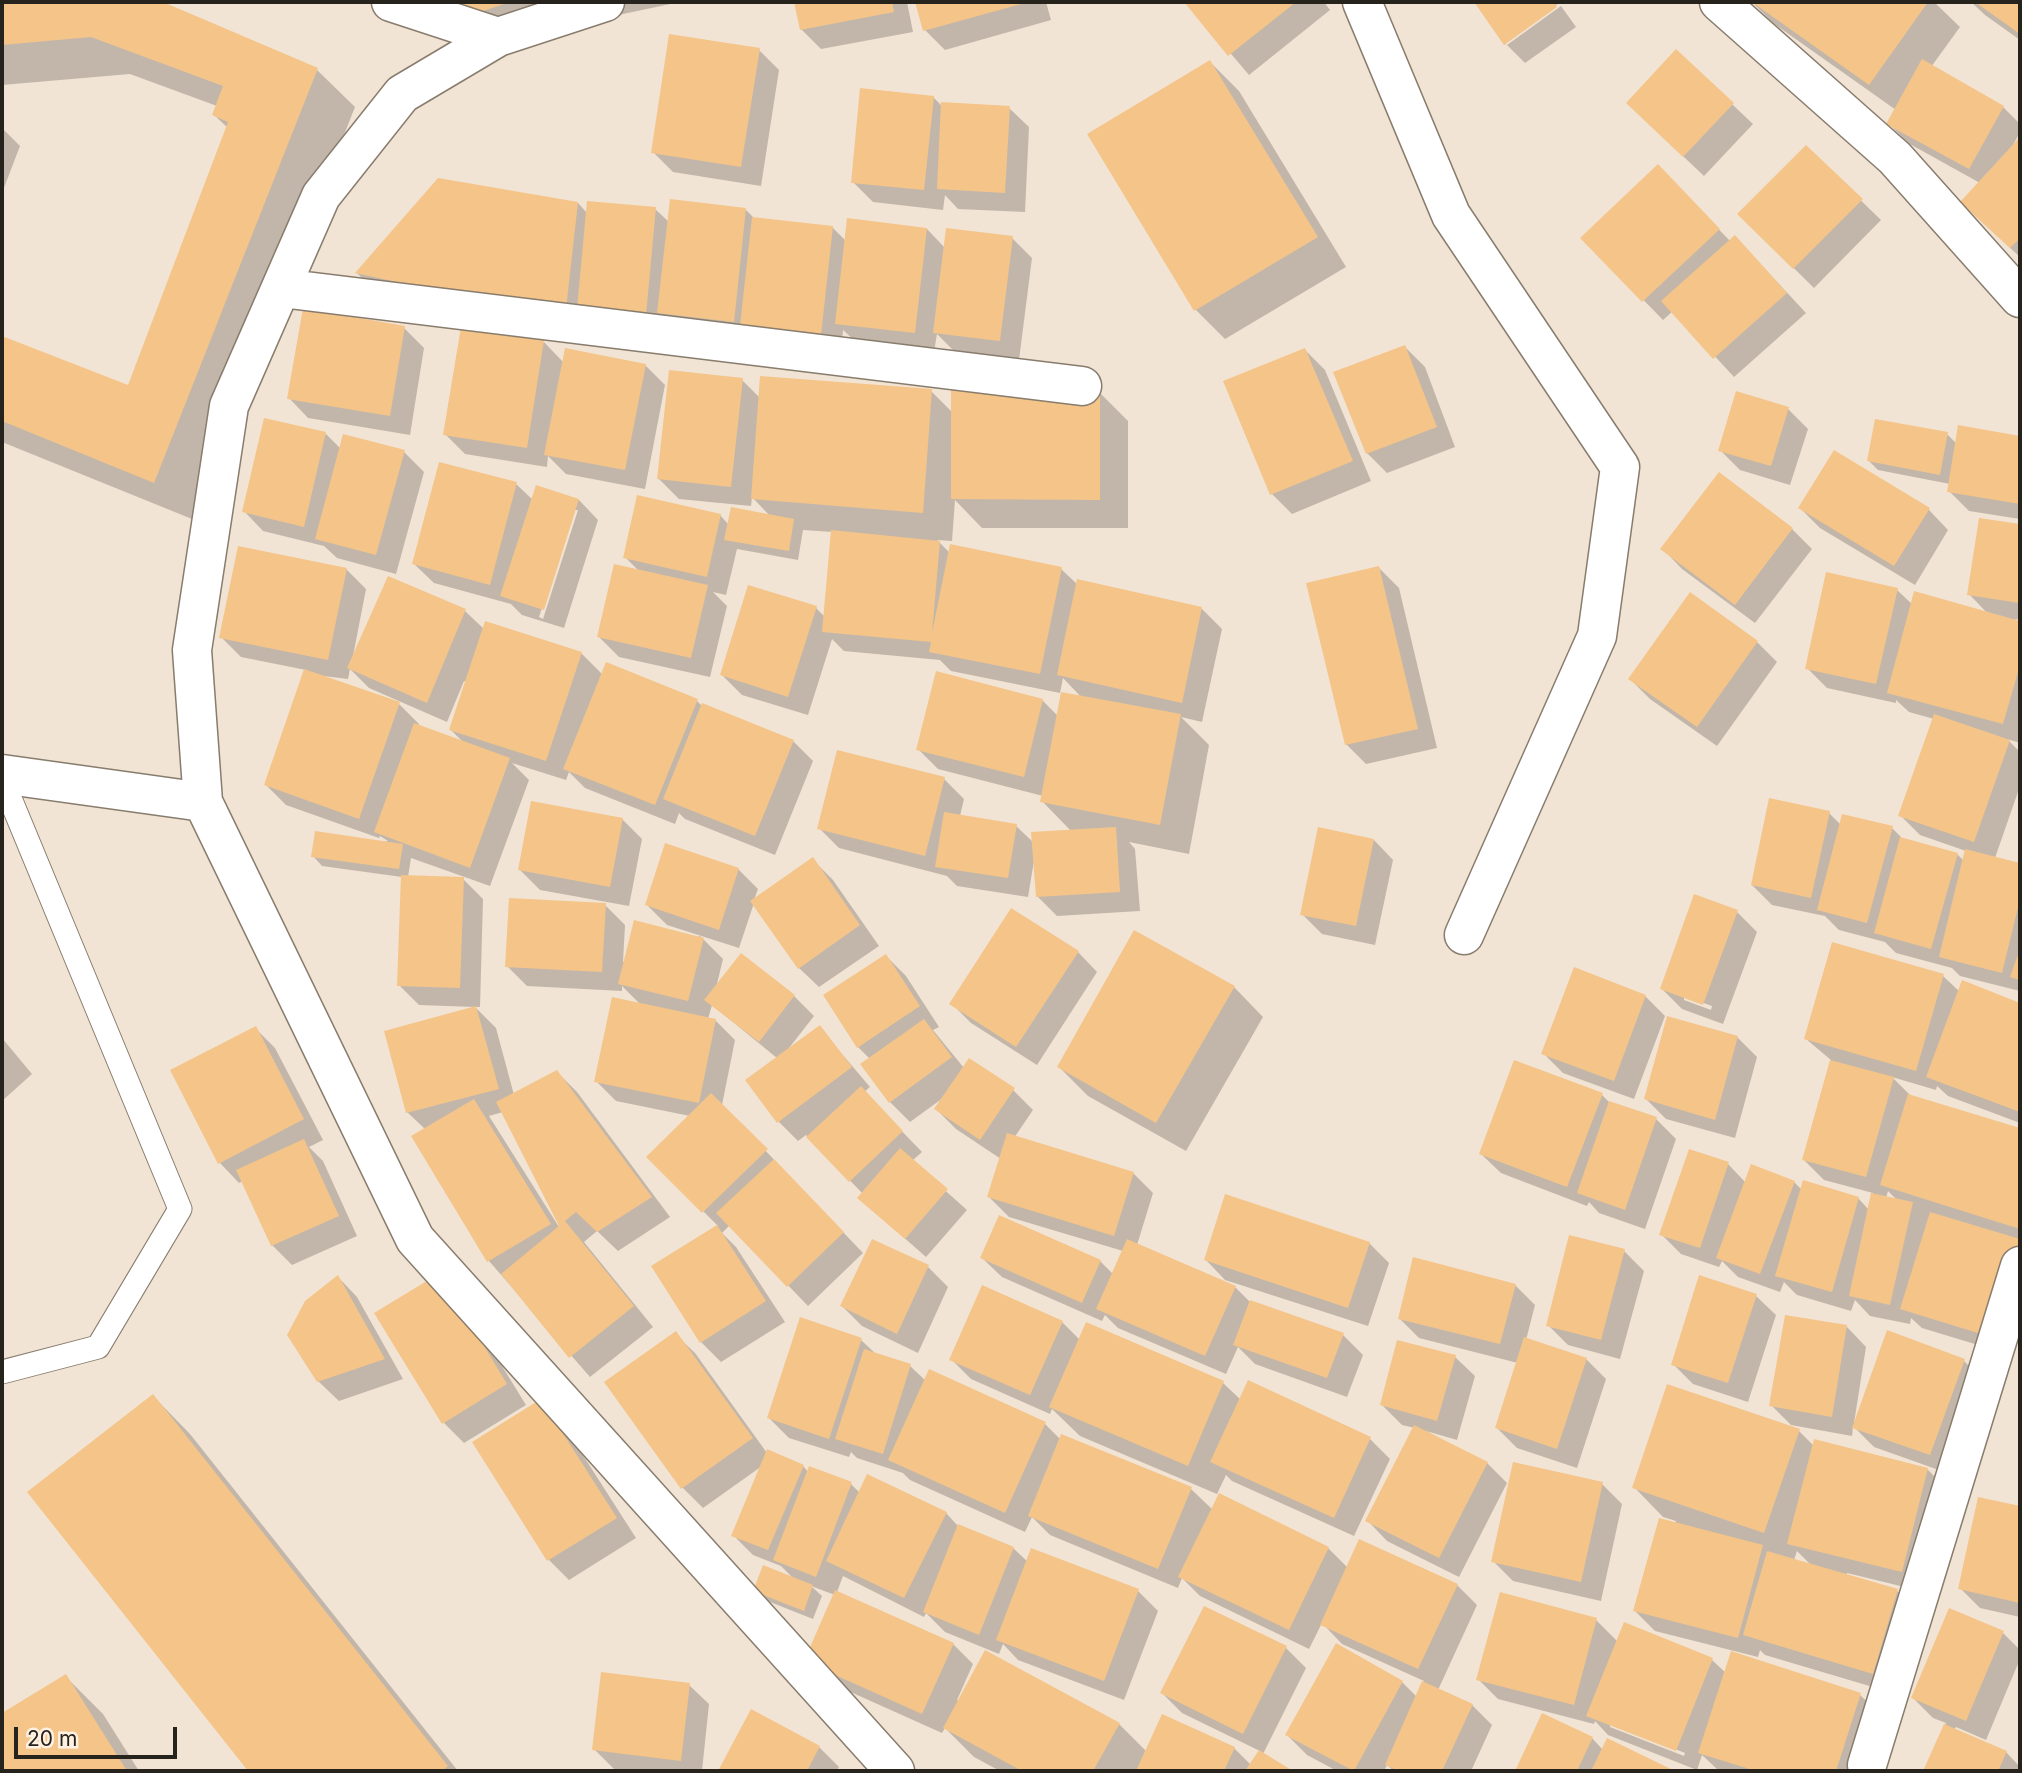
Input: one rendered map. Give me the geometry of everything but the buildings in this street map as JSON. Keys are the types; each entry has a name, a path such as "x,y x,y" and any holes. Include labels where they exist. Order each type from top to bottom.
{"street":[{"path":"391,2 498,37"},
{"path":"604,2 498,37 402,94 321,197 229,406 192,650 203,802 415,1239 895,1771"},
{"path":"1362,2 1451,215 1620,467 1597,636 1464,935"},
{"path":"1719,2 1895,158 2020,298"},
{"path":"281,288 1082,386"},
{"path":"2,776 203,802"},
{"path":"1867,1765 2020,1266"}],"lane":[{"path":"2,776 180,1209 98,1347 2,1372"}]}
